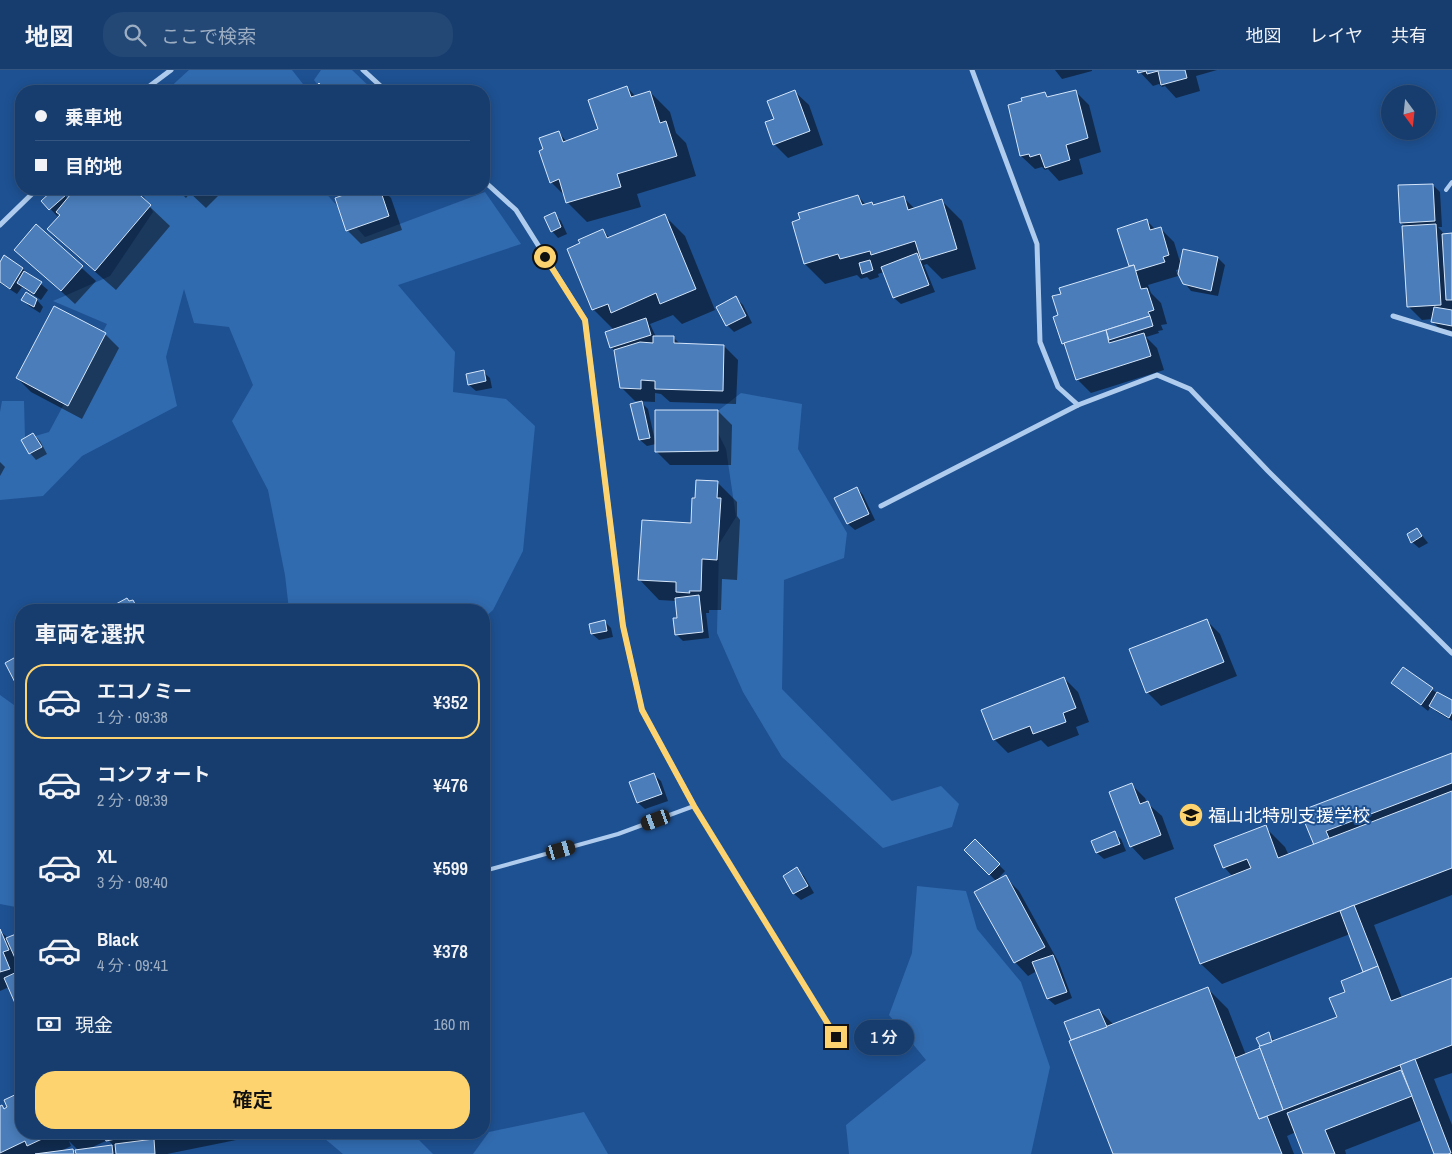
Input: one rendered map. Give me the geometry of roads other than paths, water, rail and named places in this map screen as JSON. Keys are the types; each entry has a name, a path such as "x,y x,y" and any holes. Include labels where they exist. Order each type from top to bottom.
{"street":[{"path":"151,85 171,70"},
{"path":"363,70 379,85"},
{"path":"972,70 1037,244 1040,342 1058,388 1078,405"},
{"path":"490,186 516,210 585,320 623,626 642,710 694,806"},
{"path":"0,225 31,195"},
{"path":"1393,316 1452,334"},
{"path":"881,506 1078,405 1157,375 1190,389 1275,478 1452,653"}],"lane":[{"path":"1446,190 1452,182"},
{"path":"490,869 618,834 694,806 836,1037"}],"place":[{"name":"福山北特別支援学校","path":"1191,815"}]}
